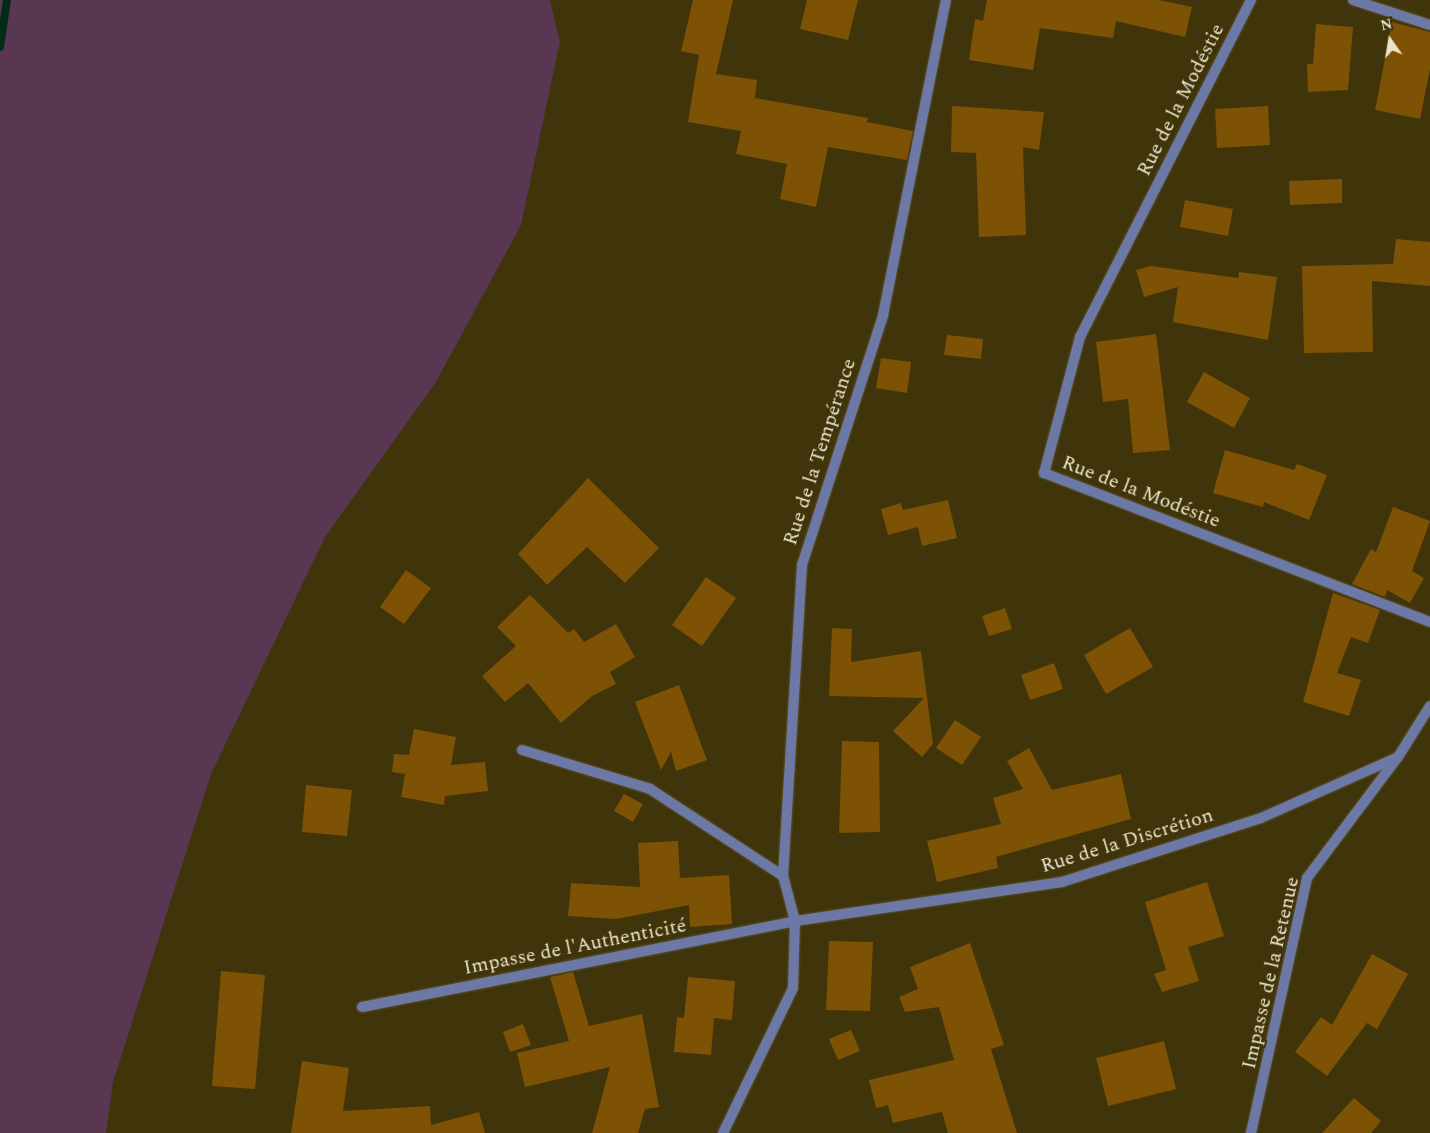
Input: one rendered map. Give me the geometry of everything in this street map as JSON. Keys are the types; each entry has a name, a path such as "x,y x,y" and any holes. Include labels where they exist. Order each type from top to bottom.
{"street":[{"name":"Rue de la Tempérance","path":"723,1133 792,988 794,921 783,876 802,566 883,315 946,0"},
{"name":"Rue de la Modéstie","path":"1252,0 1080,337 1044,473 1430,622"},
{"path":"1353,0 1430,25"},
{"path":"1398,758 1430,706"},
{"path":"522,750 650,789 783,876"},
{"name":"Rue de la Discrétion","path":"794,921 1062,882 1261,818 1398,758"},
{"name":"Impasse de la Retenue","path":"1251,1133 1307,878 1398,758"},
{"name":"Impasse de l'Authenticité","path":"362,1007 794,921"}],"shaded area":[{"path":"0,0 550,0 560,42 521,225 436,382 325,537 211,774 113,1082 106,1133 0,1133"}],"building":[{"path":"693,0 733,0 716,74 757,80 755,98 868,118 867,122 913,131 907,160 828,147 816,207 780,199 787,164 736,154 741,131 688,122 699,55 681,51"},
{"path":"807,0 858,0 848,40 800,29"},
{"path":"987,0 1159,0 1192,7 1185,37 1116,21 1113,38 1040,28 1033,70 969,60 975,19 983,21"},
{"path":"1392,22 1430,32 1430,69 1420,119 1375,110"},
{"path":"1316,24 1353,27 1348,90 1308,92 1307,64 1313,64"},
{"path":"952,106 1044,112 1039,150 1023,147 1026,235 979,237 976,153 951,152"},
{"path":"1268,106 1270,145 1217,148 1215,109"},
{"path":"1342,179 1342,203 1290,205 1289,181"},
{"path":"1185,200 1233,209 1228,236 1180,227"},
{"path":"1396,239 1430,242 1430,286 1372,281 1373,352 1304,353 1302,266 1393,264"},
{"path":"1151,266 1238,278 1239,272 1277,277 1268,340 1173,322 1178,287 1144,297 1136,270"},
{"path":"1156,334 1170,450 1133,453 1128,399 1103,402 1096,342"},
{"path":"947,335 983,339 981,359 944,355"},
{"path":"881,358 911,362 907,393 876,388"},
{"path":"1204,372 1250,398 1234,428 1187,402"},
{"path":"1225,450 1294,470 1297,464 1327,475 1309,520 1264,502 1263,507 1213,493"},
{"path":"588,478 659,548 625,583 587,547 547,585 518,554"},
{"path":"948,500 957,538 922,546 918,527 888,535 881,509 901,503 903,510"},
{"path":"1393,507 1430,521 1412,571 1424,578 1410,603 1387,590 1385,597 1352,584 1371,549 1376,552"},
{"path":"406,570 431,588 404,624 380,607"},
{"path":"706,577 736,598 702,646 672,625"},
{"path":"1333,593 1380,610 1368,643 1351,637 1337,673 1361,680 1349,716 1303,702"},
{"path":"530,595 568,633 574,629 584,642 616,624 635,657 610,672 616,684 592,696 561,723 528,683 505,702 482,676 516,646 497,627"},
{"path":"1005,608 1012,629 989,636 982,616"},
{"path":"832,628 852,629 851,662 921,651 933,744 922,757 893,731 924,698 829,696"},
{"path":"1130,628 1153,667 1106,694 1084,655"},
{"path":"1054,663 1063,689 1030,700 1021,675"},
{"path":"679,685 707,760 676,771 671,752 661,770 635,702"},
{"path":"955,720 981,737 962,765 936,748"},
{"path":"414,729 456,737 451,765 485,762 488,791 445,796 444,805 401,797 405,774 392,772 394,754 409,755"},
{"path":"842,741 879,742 880,832 839,833"},
{"path":"1029,748 1052,790 1121,774 1131,819 996,857 998,868 937,882 927,841 1001,824 993,798 1023,789 1007,761"},
{"path":"306,785 352,790 347,836 302,832"},
{"path":"624,794 643,804 633,822 614,811"},
{"path":"678,841 680,878 729,875 732,924 690,927 689,905 616,919 568,916 571,883 640,887 638,843"},
{"path":"1207,882 1224,936 1188,947 1199,981 1162,992 1154,974 1166,970 1145,902"},
{"path":"829,941 873,942 870,1011 826,1010"},
{"path":"970,943 1004,1045 991,1049 1017,1133 948,1133 942,1112 893,1123 888,1105 876,1108 869,1080 954,1060 939,1007 905,1012 899,997 918,989 910,967"},
{"path":"1372,954 1408,974 1377,1029 1367,1023 1327,1076 1295,1052 1321,1017 1332,1025"},
{"path":"221,971 265,975 255,1089 212,1086"},
{"path":"573,972 589,1026 642,1014 659,1107 645,1109 638,1133 592,1133 610,1067 525,1087 517,1053 569,1041 550,977"},
{"path":"688,977 735,981 732,1020 714,1018 711,1055 674,1052 677,1017 684,1018"},
{"path":"523,1024 531,1045 510,1052 503,1032"},
{"path":"851,1030 860,1051 838,1060 829,1039"},
{"path":"1164,1041 1176,1089 1108,1106 1096,1058"},
{"path":"302,1061 349,1068 343,1111 430,1106 431,1125 479,1112 485,1133 291,1133"},
{"path":"1354,1098 1381,1121 1371,1133 1322,1133"}],"waterway":[{"path":"0,47 7,0"}]}
